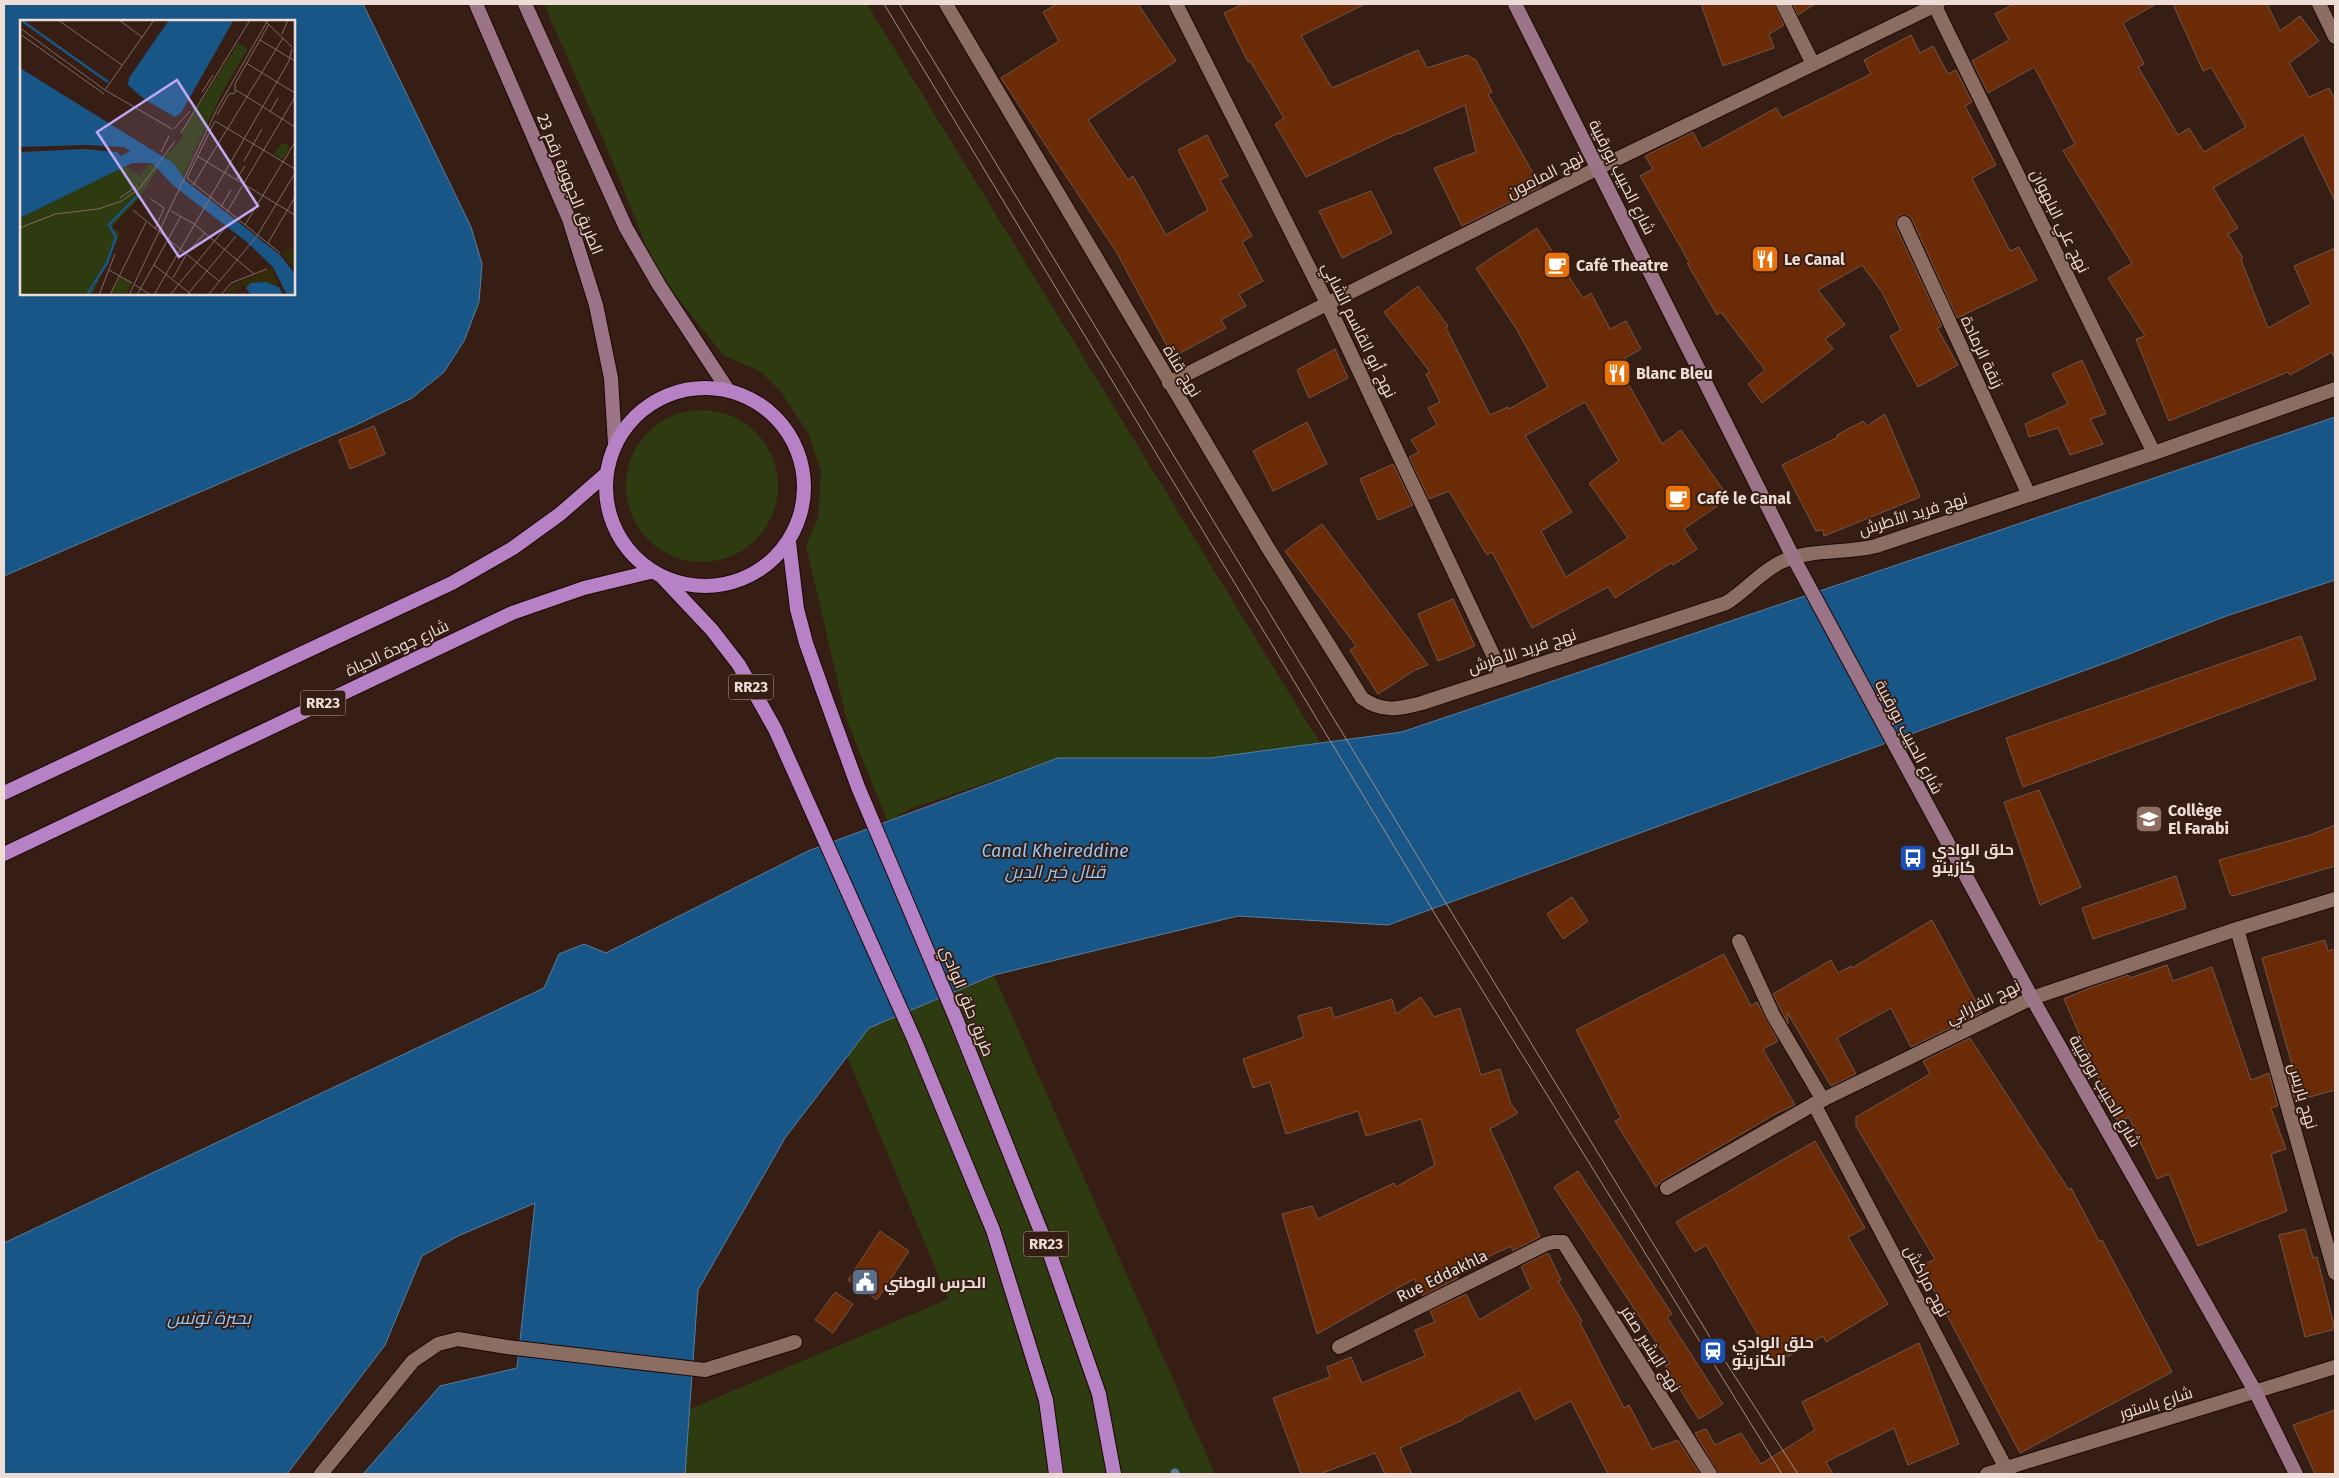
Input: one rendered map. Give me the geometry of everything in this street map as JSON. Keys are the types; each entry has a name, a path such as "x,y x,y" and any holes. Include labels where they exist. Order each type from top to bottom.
{"highway":[{"name":"الطريق الجهوية رقم 23","path":"694,388 728,390 757,402 782,422 798,450 805,481 802,513 789,542 765,568 733,584 699,587 664,579 650,572 630,553 614,529 606,502 606,474 615,444 635,417 662,397 694,388"},
{"path":"4,793 452,583 528,537 560,514 606,474"},
{"name":"طريق حلق الوادي","path":"789,542 798,609 806,643 858,787 957,1021 1050,1254 1099,1394 1114,1474"},
{"name":"شارع جودة الحياة","path":"4,854 512,613 584,588 650,572"},
{"name":"RR23","path":"664,579 712,630 739,665 775,729 914,1039 993,1230 1046,1400 1056,1474"}],"main road":[{"name":"الطريق الجهوية رقم 23","path":"476,4 568,219 596,304 611,378 615,444"},
{"name":"الطريق الجهوية رقم 23","path":"525,4 626,228 659,285 728,390"},
{"name":"شارع الحبيب بورقيبة","path":"1515,4 1796,562 1900,758 2032,998 2255,1391 2296,1474"}],"street":[{"name":"نهج قناة","path":"946,4 1268,548 1362,698 1377,707 1390,710 1422,703"},
{"name":"نهج أبو القاسم الشابي","path":"1176,4 1327,303 1503,676"},
{"path":"1783,4 1813,64"},
{"name":"نهج المامون","path":"1169,382 1598,168 1936,4"},
{"name":"نهج علي البلهوان","path":"1936,4 2154,453"},
{"path":"2319,4 2335,37"},
{"name":"زنقة الرمادة","path":"1904,223 2029,495"},
{"name":"نهج فريد الأطرش","path":"1422,703 1726,603 1738,596 1764,572 1821,552 1863,550 1876,546 2154,453 2335,389"},
{"name":"نهج الفارابي","path":"1667,1188 1819,1102 2032,998 2335,898"},
{"name":"نهج باريس","path":"2237,929 2335,1273"},
{"name":"نهج مراكش","path":"1740,941 1773,1015 2007,1471"},
{"name":"Rue Eddakhla","path":"1339,1347 1546,1244 1563,1242"},
{"name":"نهج البشير صفر","path":"1563,1242 1710,1474"},
{"path":"320,1474 413,1361 438,1344 458,1339 507,1347 705,1370 795,1342"},
{"name":"شارع باستور","path":"1986,1474 2007,1471 2335,1367"}],"green space":[{"path":"544,4 867,4 1329,758 1058,758 910,809 888,822 847,721 806,546 818,517 821,471 808,433 781,392 760,371 724,356 656,271 610,155"},
{"path":"702,410 731,416 756,432 772,457 778,486 772,515 756,540 731,556 702,562 673,556 648,540 632,515 626,486 632,457 648,432 673,416"},
{"path":"994,975 1215,1474 685,1474 690,1409 948,1299 840,1039"}],"water":[{"path":"4,4 363,4 471,227 482,264 479,302 464,341 444,372 412,398 354,426 4,576"},
{"path":"2335,417 2335,580 2229,615 2116,659 1388,925 1238,916 994,975 869,1028 785,1138 698,1290 685,1474 363,1474 440,1386 517,1368 535,1203 458,1236 422,1256 385,1345 287,1474 4,1474 4,1243 544,988 559,954 584,944 606,953 808,851 1058,758 1210,758 1402,732"}],"building":[{"path":"1057,4 1138,4 1176,61 1088,120 1128,180 1133,176 1166,235 1208,210 1178,150 1207,135 1228,176 1220,180 1252,236 1242,242 1263,281 1239,294 1246,306 1221,320 1226,328 1173,357 1117,253 1001,78 1059,41 1043,12"},
{"path":"1243,4 1365,4 1301,36 1332,88 1418,50 1427,68 1467,55 1476,60 1492,92 1488,94 1541,187 1462,226 1434,168 1476,152 1465,105 1399,133 1306,177 1275,124 1284,118 1250,61 1248,62 1224,13"},
{"path":"1701,4 1774,4 1784,25 1769,34 1774,48 1723,66"},
{"path":"1793,4 1815,4 1798,15"},
{"path":"2014,4 2156,4 2123,23 2144,64 2138,67 2178,135 2189,128 2204,152 2246,127 2211,67 2203,71 2173,4 2267,4 2280,31 2300,16 2319,41 2289,63 2309,97 2329,88 2335,100 2335,201 2303,135 2213,188 2238,228 2228,234 2243,258 2241,260 2268,328 2311,304 2294,266 2335,248 2335,359 2332,352 2290,375 2288,372 2169,421 2136,339 2145,336 2108,278 2132,263 2063,151 2075,144 2034,67 1988,93 1972,61 2009,40 1995,14"},
{"path":"1911,35 1920,53 1933,46 1948,74 1956,70 1972,102 1965,106 1996,165 1972,178 2010,251 2019,247 2037,280 1957,318 1912,219 1909,216 1901,215 1897,218 1896,227 1942,326 1937,328 1958,365 1918,387 1890,336 1901,330 1882,292 1862,265 1818,290 1845,325 1825,339 1833,349 1762,403 1748,384 1765,370 1721,312 1717,315 1687,263 1689,262 1640,176 1653,169 1645,156 1693,132 1702,149 1776,108 1782,118 1871,74 1864,60"},
{"path":"1371,191 1392,233 1342,258 1319,211"},
{"path":"1537,228 1583,298 1591,293 1610,329 1626,321 1641,349 1622,360 1631,377 1626,380 1662,444 1681,430 1729,498 1684,529 1697,549 1673,565 1671,563 1615,598 1608,587 1532,628 1492,552 1487,555 1449,491 1429,499 1409,457 1419,452 1411,440 1437,425 1428,408 1440,402 1426,374 1430,372 1384,312 1418,286 1448,326 1446,328 1490,415 1508,407 1509,409 1548,387 1516,328 1476,268","holes":["1585,402 1619,461 1589,483 1628,538 1566,577 1541,531 1572,512 1525,436"]},
{"path":"1335,349 1348,378 1309,398 1297,370"},
{"path":"2082,360 2106,414 2090,419 2103,444 2070,455 2058,428 2029,437 2025,424 2068,404 2052,374"},
{"path":"1885,414 1920,497 1824,536 1823,530 1816,531 1782,465 1838,437 1837,435 1863,421 1867,426"},
{"path":"1307,422 1327,464 1273,491 1253,451"},
{"path":"374,426 385,454 350,469 339,440"},
{"path":"1393,464 1413,505 1378,520 1360,479"},
{"path":"1322,524 1428,665 1415,670 1378,694 1350,650 1356,646 1285,551"},
{"path":"1453,599 1475,646 1438,661 1418,614"},
{"path":"2301,636 2316,679 2023,787 2006,738"},
{"path":"2039,790 2081,887 2040,905 2004,802"},
{"path":"2335,825 2335,866 2233,896 2230,894 2219,860 2310,835"},
{"path":"2176,876 2186,908 2093,939 2082,908"},
{"path":"1572,897 1588,921 1563,939 1547,914"},
{"path":"1932,920 1982,1013 1911,1047 1891,1008 1837,1038 1856,1074 1831,1086 1787,1012 1788,1024 1773,994 1831,960 1838,973 1851,966 1852,968"},
{"path":"2325,940 2328,951 2335,949 2335,1090 2295,1101 2285,1067 2292,1065 2262,958"},
{"path":"1724,954 1751,1006 1757,1002 1778,1041 1763,1049 1795,1105 1777,1113 1663,1180 1656,1187 1615,1121 1621,1118 1576,1030"},
{"path":"2167,965 2173,981 2212,967 2251,1080 2269,1073 2278,1106 2271,1108 2286,1149 2271,1154 2287,1211 2198,1246 2169,1174 2157,1179 2129,1117 2118,1122 2064,999 2128,975 2130,978"},
{"path":"1421,997 1434,1017 1460,1008 1481,1075 1500,1069 1511,1104 1518,1113 1490,1129 1540,1237 1513,1251 1511,1246 1456,1272 1458,1278 1423,1296 1414,1279 1317,1334 1282,1214 1312,1206 1318,1219 1394,1183 1396,1187 1435,1165 1421,1119 1366,1136 1358,1111 1286,1134 1270,1082 1253,1088 1243,1059 1304,1037 1298,1016 1331,1007 1334,1018 1392,999 1396,1014"},
{"path":"1970,1038 2069,1190 2071,1188 2099,1241 2102,1240 2172,1372 2020,1453 1921,1266 1935,1259 1856,1126 1856,1117 1930,1074 1923,1061"},
{"path":"1815,1141 1865,1228 1848,1237 1888,1304 1826,1342 1823,1336 1775,1364 1706,1245 1695,1252 1676,1222"},
{"path":"1578,1171 1672,1314 1667,1317 1723,1404 1699,1419 1665,1366 1670,1363 1554,1187"},
{"path":"2305,1229 2313,1258 2317,1257 2335,1329 2305,1337 2279,1235"},
{"path":"880,1231 909,1251 877,1300 848,1280"},
{"path":"1548,1253 1561,1280 1558,1281 1582,1321 1580,1323 1624,1408 1629,1405 1652,1449 1678,1440 1700,1474 1608,1474 1571,1401 1535,1420 1520,1390 1463,1420 1400,1448 1412,1474 1385,1474 1375,1453 1320,1474 1301,1474 1273,1398 1330,1377 1327,1367 1351,1357 1362,1383 1425,1356 1415,1330 1435,1322 1430,1311 1466,1294 1479,1320 1531,1289 1521,1266"},
{"path":"835,1292 853,1304 833,1333 815,1320"},
{"path":"1919,1343 1959,1444 1908,1465 1894,1428 1826,1462 1833,1474 1719,1474 1695,1433 1706,1429 1715,1445 1741,1433 1761,1464 1815,1430 1802,1402"},
{"path":"2335,1410 2335,1474 2315,1474 2293,1425"}],"tram line":[{"path":"884,4 1435,914 1782,1474"},
{"path":"899,4 1716,1347 1798,1474"}],"place":[{"name":"Le Canal","path":"1765,259"},
{"name":"Café Theatre","path":"1557,265"},
{"name":"Blanc Bleu","path":"1617,373"},
{"name":"Café le Canal","path":"1678,498"},
{"name":"Collège El Farabi","path":"2149,819"},
{"name":"حلق الوادي كازينو","path":"1913,858"},
{"name":"الحرس الوطني","path":"865,1282"},
{"name":"حلق الوادي الكازينو","path":"1713,1351"}],"water label":[{"name":"Canal Kheireddine قنال خير الدين","path":"1055,861"},
{"name":"بحيرة تونس","path":"209,1318"}]}
